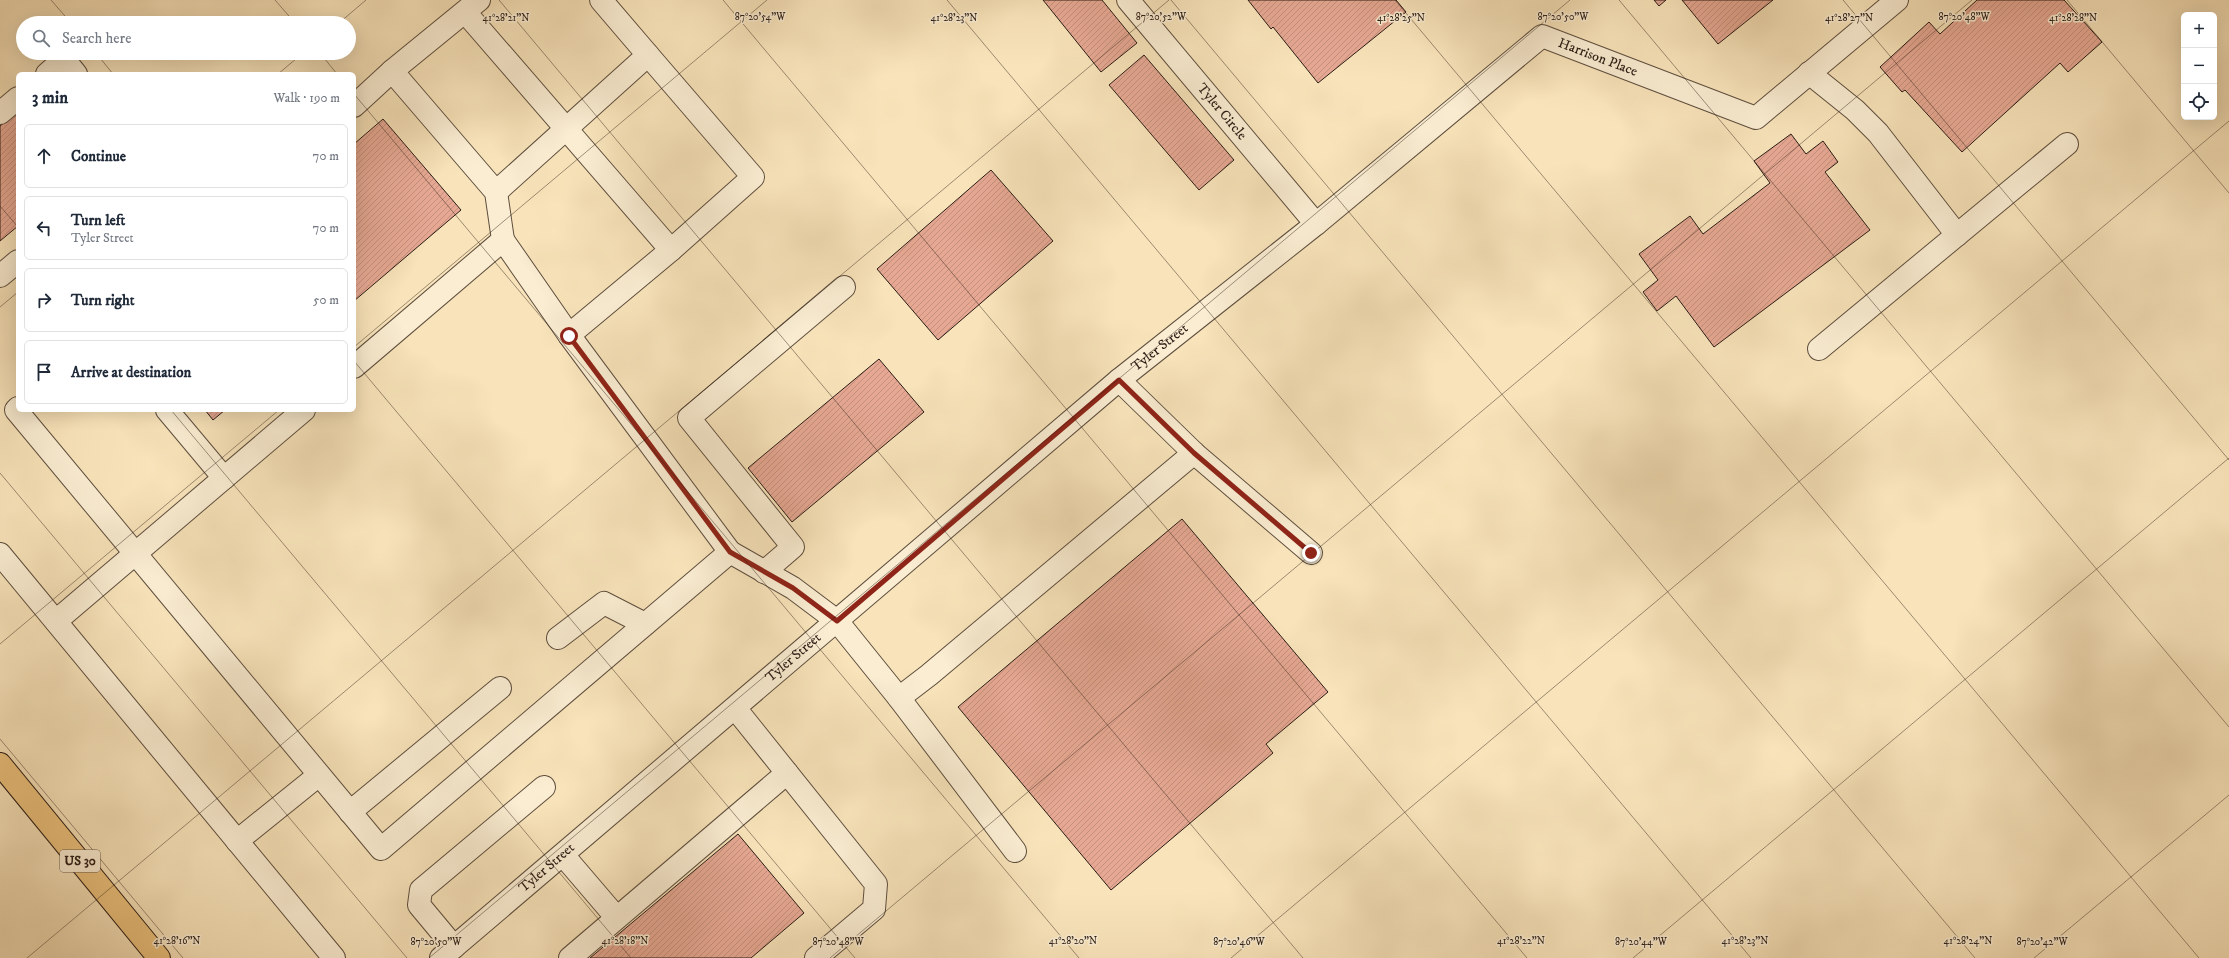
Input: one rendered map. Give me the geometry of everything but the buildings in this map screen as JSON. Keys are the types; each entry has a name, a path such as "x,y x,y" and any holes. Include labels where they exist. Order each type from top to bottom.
{"main road":[{"name":"US 30","path":"0,764 159,958"}],"street":[{"path":"569,336 672,250 753,177 601,0"},
{"name":"Tyler Circle","path":"1128,0 1316,224"},
{"name":"Harrison Place","path":"1316,224 1542,36 1756,118 1897,0"},
{"path":"356,104 392,71 472,6 565,129 672,250"},
{"path":"496,192 648,55"},
{"path":"49,72 64,60 74,72"},
{"path":"392,71 496,192 503,240 569,336 730,552 793,588 837,621 1015,851"},
{"path":"1809,73 1855,110 1878,133 1957,235"},
{"path":"0,113 16,100"},
{"path":"1820,349 2067,144"},
{"name":"Tyler Street","path":"448,953 1119,380 1316,224"},
{"path":"356,365 503,240"},
{"path":"0,276 16,263"},
{"path":"764,572 793,547 689,418 844,287"},
{"path":"1119,380 1194,453 1311,553"},
{"path":"18,412 381,849 730,552"},
{"path":"169,412 224,478"},
{"path":"56,621 302,412"},
{"path":"898,698 929,675 1194,453"},
{"path":"0,554 334,958"},
{"path":"558,638 604,604 646,624"},
{"path":"350,812 500,688"},
{"path":"735,708 876,884 874,909 816,958"},
{"path":"570,958 787,772"},
{"path":"237,841 319,775"},
{"path":"448,953 419,905 421,890 544,787"},
{"path":"563,855 616,917"}],"route":[{"path":"569,336 730,552 793,588 837,621 1119,380 1194,453 1311,553"}]}
